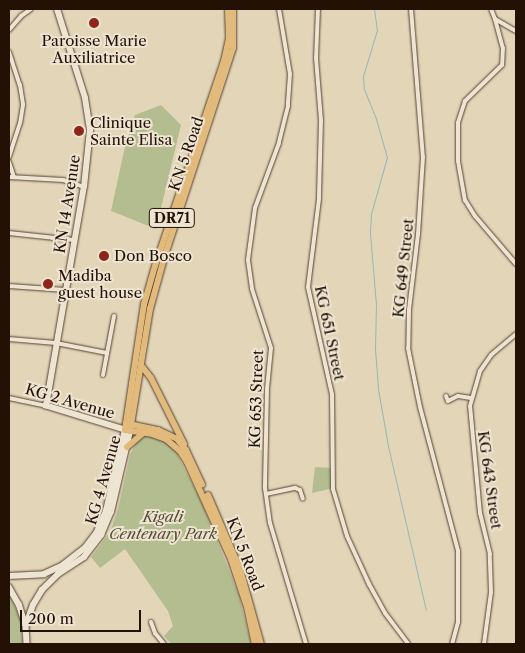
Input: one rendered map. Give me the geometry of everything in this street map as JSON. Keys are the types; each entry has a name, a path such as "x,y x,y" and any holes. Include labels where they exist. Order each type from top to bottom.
{"main road":[{"name":"KN 14 Avenue","path":"46,406 89,153 88,111 57,9"},
{"name":"KN 5 Road","path":"128,427 144,304 224,61 229,38 228,9"},
{"name":"KN 5 Road","path":"128,427 150,309 165,255 233,48 233,9"},
{"path":"140,364 151,378 178,428 186,450"},
{"name":"KG 2 Avenue","path":"46,406 76,417 128,427"},
{"name":"KN 5 Road","path":"128,427 166,439 180,451 187,462 231,559 247,607 255,644"},
{"name":"KN 5 Road","path":"128,427 164,432 177,440 186,450 234,552 261,644"},
{"name":"KG 4 Avenue","path":"9,576 44,574 63,565 83,550 102,520 126,447 128,427"},
{"name":"KG 4 Avenue","path":"26,625 33,605 42,590 58,574 84,557 101,536 111,512 115,480 128,427"},
{"path":"126,447 143,433"},
{"path":"9,587 19,604 26,625 26,644"}],"street":[{"path":"9,30 21,16 31,9"},
{"name":"KG 653 Street","path":"279,9 290,74 288,106 279,143 254,208 248,260 252,289 272,351 267,389 266,494 270,524 306,644"},
{"name":"KG 651 Street","path":"318,9 316,58 321,120 319,199 308,287 332,394 333,489 347,536 369,584 385,613 408,644"},
{"name":"KG 649 Street","path":"410,9 423,157 418,234 409,309 408,348 420,407 458,550 458,622 452,644"},
{"path":"491,9 503,48 502,65 465,101 458,124 458,161 465,200 475,216 516,264"},
{"path":"495,18 516,31"},
{"path":"9,52 20,86 23,105 20,123 9,157"},
{"path":"9,162 11,177 63,180 84,187"},
{"path":"9,233 74,240"},
{"path":"9,286 66,290"},
{"path":"103,375 114,316"},
{"name":"KG 643 Street","path":"484,644 491,592 490,554 480,513 478,473 470,417 471,398 480,371 491,355 516,334"},
{"path":"9,339 56,343 107,353"},
{"path":"446,396 448,401 458,396 471,398"},
{"name":"KG 2 Avenue","path":"9,398 46,406"},
{"path":"266,494 296,488 300,490 303,499"},
{"path":"151,622 155,633 164,644"}],"green space":[{"path":"161,105 181,125 156,229 111,211 124,151 135,115"},
{"name":"Kigali Centenary Park","path":"144,435 163,440 175,450 204,507 239,595 251,644 171,644 164,636 173,626 168,611 125,549 100,568 91,557 110,532 118,509 130,455 137,441"},
{"path":"315,467 332,468 334,488 312,493"},
{"path":"9,593 20,618 23,644 9,644"}],"waterway":[{"path":"374,9 377,30 363,76 364,89 376,119 387,157 371,214 370,233 376,304 375,349 378,389 388,446 426,610"}],"place":[{"name":"Paroisse Marie Auxiliatrice","path":"94,23"},
{"name":"Clinique Sainte Elisa","path":"79,131"},
{"name":"Don Bosco","path":"104,256"},
{"name":"Madiba guest house","path":"48,284"}]}
